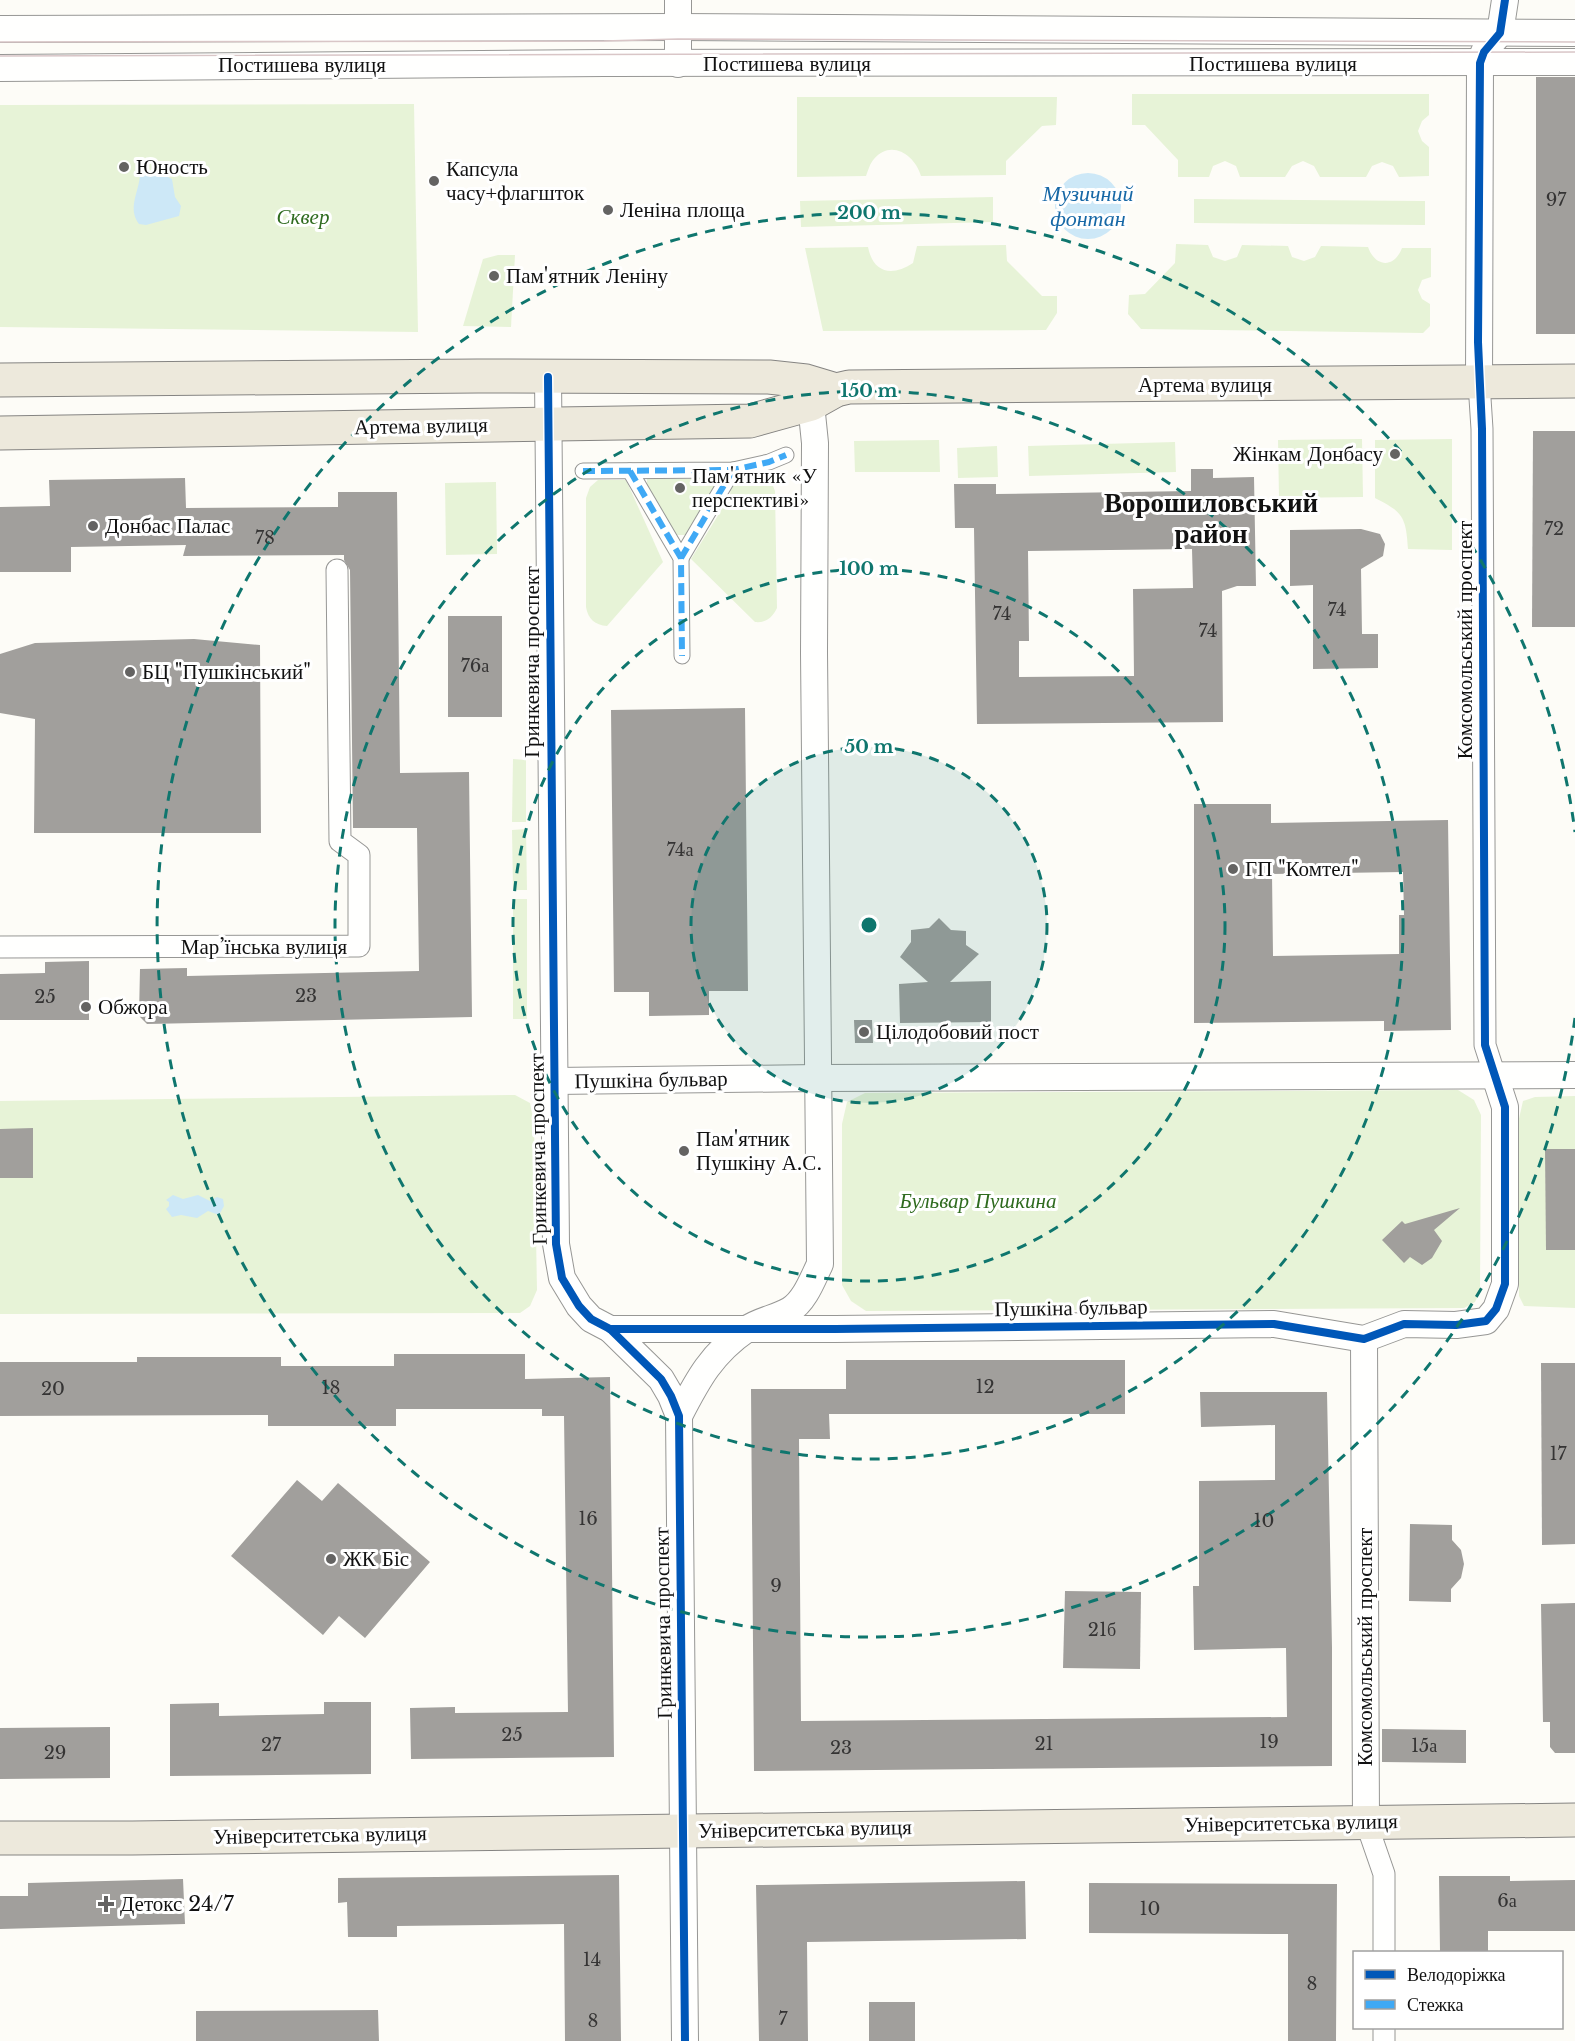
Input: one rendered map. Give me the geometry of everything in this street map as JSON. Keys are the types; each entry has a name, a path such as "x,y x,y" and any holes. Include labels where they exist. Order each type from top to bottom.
{"main road":[{"name":"Артема вулиця","path":"0,380 478,376 769,377 806,381 824,397"},
{"path":"135,430 162,422 172,412 172,393 162,384 137,378"},
{"name":"Артема вулиця","path":"0,433 750,422 849,387 1575,381"},
{"name":"Університетська вулиця","path":"0,1838 1575,1820"}],"street":[{"path":"678,0 678,64"},
{"path":"1480,63 1484,52 1500,33 1505,0"},
{"name":"Постишева вулиця","path":"0,29 678,27 1575,33"},
{"name":"Постишева вулиця","path":"0,68 1575,62"},
{"name":"Комсомольський проспект","path":"1384,1951 1384,1874 1366,1822 1365,1339 1404,1324 1456,1325 1486,1321 1496,1309 1505,1284 1505,1107 1485,1045 1482,429 1479,383 1480,63"},
{"name":"Гринкевича проспект","path":"548,377 556,1244 562,1278 579,1306 591,1319 610,1329 661,1379 679,1416 685,2041"},
{"name":"Гринкевича проспект","path":"679,1416 696,1383 714,1357 749,1328 792,1309 807,1291 820,1264 814,653 815,443 824,397"},
{"path":"583,471 733,470 769,462 786,455"},
{"path":"681,558 733,470"},
{"path":"630,471 681,558 682,656"},
{"name":"Мар’їнська вулиця","path":"0,947 359,946 359,855 340,841 337,570"},
{"name":"Пушкіна бульвар","path":"554,1081 1575,1075"},
{"name":"Пушкіна бульвар","path":"610,1329 1274,1324 1365,1339"}],"green space":[{"path":"1132,94 1429,94 1429,115 1422,121 1418,131 1422,141 1429,147 1429,176 1399,177 1393,166 1382,162 1372,166 1366,177 1320,177 1314,166 1303,161 1292,166 1285,177 1240,177 1236,166 1225,161 1213,166 1209,177 1178,177 1178,160 1145,125 1132,125"},
{"path":"797,97 1057,97 1056,125 1042,126 1006,161 1006,175 921,176 918,168 908,156 902,152 888,150 874,159 866,176 797,177"},
{"name":"Сквер","path":"414,104 418,332 0,327 0,105"},
{"path":"993,197 993,222 801,227 800,201"},
{"path":"1194,199 1425,201 1425,225 1194,223"},
{"path":"1176,244 1208,245 1213,257 1225,261 1237,257 1242,245 1288,246 1292,257 1304,261 1315,257 1321,246 1368,247 1375,259 1385,263 1394,260 1402,248 1431,248 1431,277 1422,280 1418,290 1422,299 1430,304 1430,326 1423,333 1141,329 1128,314 1129,295 1145,294 1175,263"},
{"path":"1006,245 1007,261 1042,296 1057,296 1057,313 1046,330 823,331 805,248 868,247 874,262 884,270 891,271 913,263 917,246"},
{"path":"498,255 515,255 511,327 463,326 483,259"},
{"path":"1362,439 1363,497 1279,498 1278,440"},
{"path":"1452,439 1452,550 1408,549 1406,530 1401,517 1392,507 1375,498 1375,440"},
{"path":"939,440 940,472 855,472 854,441"},
{"path":"1175,442 1176,472 1029,476 1028,446"},
{"path":"997,446 998,477 958,478 957,448"},
{"path":"647,479 716,479 716,491 690,535 671,535 647,490"},
{"path":"764,479 773,486 775,491 777,608 768,619 755,622 691,559 730,496 731,480"},
{"path":"598,480 626,480 663,562 607,626 593,621 586,607 586,498 590,487"},
{"path":"496,482 497,554 446,555 445,483"},
{"path":"513,759 526,760 526,822 512,822"},
{"path":"526,829 527,890 513,890 512,830"},
{"path":"513,899 527,899 527,1019 513,1019"},
{"name":"Бульвар Пушкина","path":"1458,1090 1474,1100 1481,1115 1480,1292 1475,1302 1464,1308 866,1311 851,1301 842,1285 842,1124 847,1102 865,1093"},
{"path":"515,1095 530,1103 534,1124 537,1290 530,1306 520,1313 0,1314 0,1101"},
{"path":"1575,1096 1575,1308 1524,1306 1519,1296 1518,1123 1523,1101 1535,1097"}],"water":[{"path":"149,171 172,179 175,197 181,206 179,216 146,225 139,224 134,206 140,175"},
{"name":"Музичний фонтан","path":"1088,173 1101,176 1111,183 1118,193 1121,206 1118,219 1111,229 1101,236 1088,239 1075,236 1065,229 1058,219 1055,206 1058,193 1065,183 1075,176"},
{"path":"173,1195 183,1199 198,1195 210,1201 217,1197 223,1199 224,1206 219,1215 208,1211 197,1218 181,1215 172,1217 166,1209 169,1202 166,1200"}],"building":[{"path":"1536,77 1575,77 1575,334 1536,334"},
{"path":"1533,431 1575,431 1575,627 1532,627"},
{"path":"1191,469 1213,469 1213,478 1254,477 1256,586 1237,586 1222,591 1223,722 977,724 974,528 955,528 954,484 996,484 996,494 1191,491","holes":["1192,549 1193,588 1133,589 1134,676 1019,677 1019,641 1029,641 1028,551"]},
{"path":"185,478 186,508 338,507 338,492 397,492 400,773 469,772 472,1017 147,1024 139,1016 140,969 187,968 187,976 419,971 417,828 353,828 350,570 344,560 344,555 183,556 186,545 71,547 71,572 0,572 0,507 50,506 49,480"},
{"path":"1361,529 1380,534 1385,544 1383,556 1361,569 1362,634 1378,634 1378,668 1313,669 1313,585 1290,586 1290,530"},
{"path":"448,616 502,616 502,717 448,717"},
{"path":"194,639 260,645 261,833 34,833 35,719 0,713 0,654 35,643"},
{"path":"745,708 748,991 709,991 709,1015 649,1016 649,992 614,992 611,710"},
{"name":"ГП \"Комтел\"","path":"1194,804 1271,804 1271,823 1448,820 1451,1030 1384,1031 1384,1021 1194,1023","holes":["1403,872 1404,915 1399,915 1399,954 1273,956 1272,874"]},
{"path":"939,918 951,930 966,931 966,945 979,954 950,982 991,981 991,1022 900,1023 899,984 928,982 900,957 911,942 911,930 929,928"},
{"path":"89,961 89,1020 0,1020 0,974 45,973 45,962"},
{"name":"Цілодобовий пост","path":"854,1020 872,1020 873,1043 855,1043"},
{"path":"33,1128 33,1178 0,1178 0,1129"},
{"path":"1545,1149 1575,1149 1575,1250 1546,1250"},
{"path":"1460,1208 1434,1230 1442,1241 1432,1258 1422,1265 1410,1257 1404,1263 1382,1240 1402,1221 1405,1224"},
{"path":"394,1354 525,1354 525,1379 610,1377 614,1757 411,1759 410,1708 455,1707 455,1713 568,1712 564,1416 542,1416 542,1409 396,1409 396,1426 268,1426 268,1415 0,1416 0,1362 137,1362 137,1357 281,1357 281,1366 394,1366"},
{"path":"846,1360 1125,1360 1125,1414 829,1414 830,1439 799,1439 801,1721 1287,1717 1286,1648 1194,1650 1193,1586 1199,1586 1199,1481 1275,1480 1275,1425 1201,1427 1200,1392 1327,1392 1332,1766 754,1771 751,1389 846,1389"},
{"path":"1541,1363 1575,1363 1575,1544 1542,1545"},
{"name":"ЖК Біс","path":"297,1480 322,1501 338,1483 430,1562 365,1638 339,1616 323,1635 231,1556"},
{"path":"1410,1524 1452,1525 1452,1540 1461,1550 1464,1564 1461,1578 1451,1589 1451,1602 1409,1601"},
{"path":"1065,1591 1141,1592 1140,1669 1063,1668"},
{"path":"1575,1603 1575,1753 1555,1753 1550,1747 1550,1722 1543,1722 1541,1604"},
{"path":"324,1702 371,1702 371,1774 170,1776 170,1704 219,1703 219,1716 324,1714"},
{"path":"110,1727 110,1778 0,1779 0,1728"},
{"path":"1382,1729 1466,1730 1466,1763 1382,1762"},
{"path":"619,1875 621,2041 565,2041 564,1924 397,1926 397,1937 348,1937 347,1902 338,1903 338,1878"},
{"path":"1439,1876 1510,1876 1510,1881 1575,1880 1575,1931 1488,1931 1488,1951 1440,1951"},
{"name":"Детокс 24/7","path":"183,1879 185,1924 0,1929 0,1896 28,1896 28,1883"},
{"path":"1025,1881 1026,1939 807,1942 808,2041 759,2041 756,1885"},
{"path":"1089,1883 1337,1884 1336,2041 1288,2041 1288,1934 1089,1933"},
{"path":"869,2002 915,2002 915,2041 869,2041"},
{"path":"378,2010 379,2041 196,2041 196,2011"}],"tram line":[{"path":"0,42 678,39 1575,42"},
{"path":"0,56 1575,52"}],"marked path":[{"path":"583,471 733,470 769,462 786,455"},
{"path":"681,558 733,470"},
{"path":"630,471 681,558 682,656"}],"cycle path":[{"path":"610,1329 1274,1324 1364,1339 1404,1324 1456,1325 1486,1321 1496,1309 1505,1284 1505,1107 1485,1045 1482,429 1478,342 1480,63 1484,52 1500,33 1505,0"},
{"path":"548,377 556,1244 562,1278 579,1306 591,1319 610,1329 661,1379 679,1416 685,2041"}],"place":[{"name":"Юность","path":"124,167"},
{"name":"Капсула часу+флагшток","path":"434,181"},
{"name":"Леніна площа","path":"608,210"},
{"name":"Пам'ятник Леніну","path":"494,276"},
{"name":"Жінкам Донбасу","path":"1395,454"},
{"name":"Пам'ятник «У перспективі»","path":"680,488"},
{"name":"Донбас Палас","path":"93,526"},
{"name":"БЦ \"Пушкінський\"","path":"130,672"},
{"name":"ГП \"Комтел\"","path":"1233,869"},
{"name":"Обжора","path":"86,1007"},
{"name":"Цілодобовий пост","path":"864,1032"},
{"name":"Пам'ятник Пушкіну А.С.","path":"684,1151"},
{"name":"ЖК Біс","path":"331,1559"},
{"name":"Детокс 24/7","path":"106,1904"}],"district":[{"name":"Ворошиловський район","path":"1211,518"}]}
